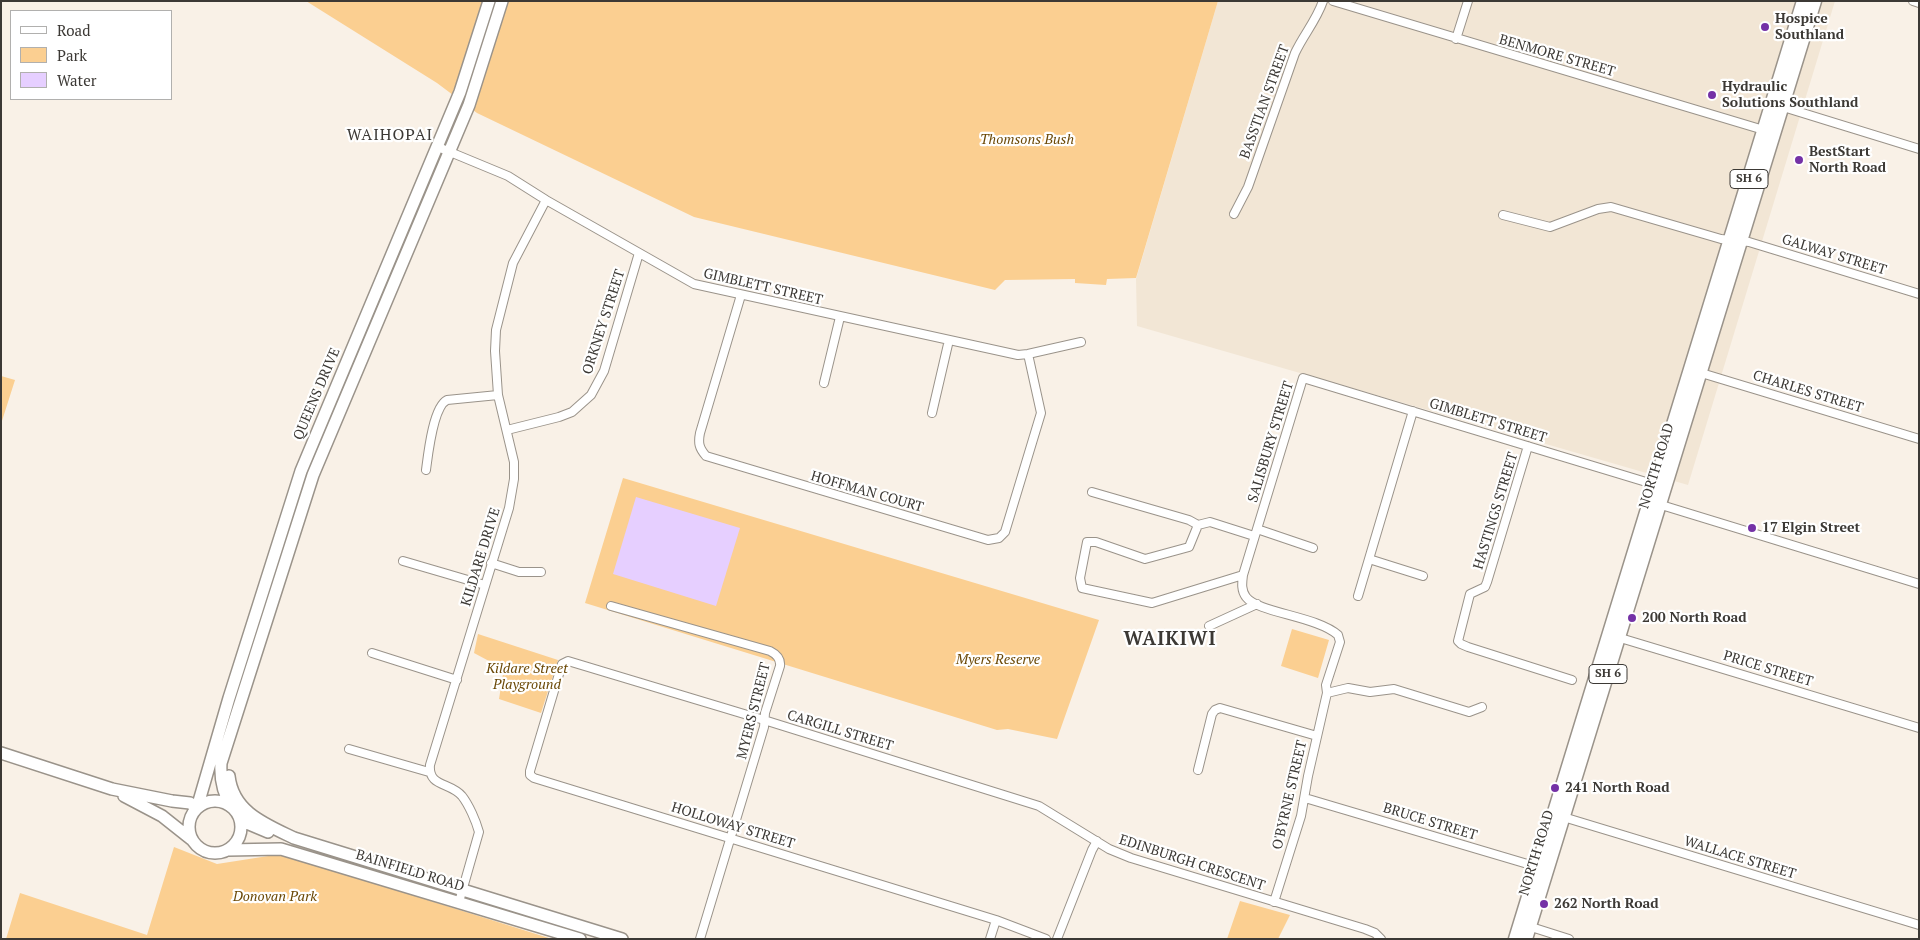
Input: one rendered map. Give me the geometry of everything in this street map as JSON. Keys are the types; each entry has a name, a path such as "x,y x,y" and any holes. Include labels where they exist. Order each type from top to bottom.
{"main road":[{"name":"QUEENS DRIVE","path":"197,808 229,698 293,494 319,426 460,92 489,1"},
{"name":"QUEENS DRIVE","path":"240,813 226,798 221,774 221,763 305,497 334,423 450,152 474,91 502,1"},
{"name":"NORTH ROAD","path":"1777,106 1803,1"},
{"name":"NORTH ROAD","path":"1515,939 1525,930 1542,869 1777,106 1814,1"},
{"path":"293,494 305,497"},
{"path":"229,698 241,702"},
{"name":"QUEENS DRIVE","path":"230,739 228,770 230,788 240,813"},
{"name":"BAINFIELD ROAD","path":"1,754 112,789 172,802 190,803 197,808 213,801 220,802 240,813 249,824 262,830 294,838 622,939"},
{"name":"BAINFIELD ROAD","path":"112,789 162,816 204,851 217,853 228,850 281,849 580,939"},
{"path":"191,839 189,822 197,808"},
{"path":"228,850 234,846 240,835 240,813"}],"street":[{"name":"BASSTIAN STREET","path":"1234,214 1248,187 1295,52 1314,23 1324,1"},
{"name":"BENMORE STREET","path":"1333,1 1769,132"},
{"path":"1456,39 1468,1"},
{"path":"1913,1 1919,3"},
{"path":"1777,106 1919,149"},
{"name":"GIMBLETT STREET","path":"438,147 508,176 546,200 694,284 1018,355 1081,342"},
{"name":"KILDARE DRIVE","path":"430,772 430,764 509,508 514,479 514,462 498,394 495,351 499,316 517,254 546,200"},
{"name":"GALWAY STREET","path":"1503,215 1550,227 1598,209 1611,207 1722,239 1736,240 1919,294"},
{"name":"ORKNEY STREET","path":"507,430 559,418 572,412 591,395 604,371 639,253"},
{"name":"HOFFMAN COURT","path":"740,295 700,433 698,443 706,456 988,540 1000,538 1005,532 1041,413 1028,354"},
{"path":"824,383 840,317"},
{"path":"932,413 949,340"},
{"name":"CHARLES STREET","path":"1696,371 1919,439"},
{"name":"GIMBLETT STREET","path":"1303,378 1660,486"},
{"name":"SALISBURY STREET","path":"1243,575 1303,378"},
{"path":"426,470 431,437 438,413 444,402 498,394"},
{"path":"1358,596 1413,411"},
{"name":"HASTINGS STREET","path":"1528,446 1487,582 1485,587 1470,594 1458,641 1468,647 1572,680"},
{"path":"1092,492 1189,520 1198,525 1210,522 1313,548"},
{"path":"1655,503 1919,584"},
{"path":"1198,525 1189,546 1145,559 1096,542 1087,542 1080,578 1082,588 1152,603 1243,575 1242,591 1251,602 1257,604"},
{"path":"1369,559 1423,576"},
{"path":"404,561 484,586"},
{"path":"491,563 518,572 541,572"},
{"path":"1209,626 1257,604"},
{"name":"O'BYRNE STREET","path":"1257,604 1326,626 1338,635 1340,642 1326,685 1328,693 1317,736 1301,816 1274,902"},
{"name":"MYERS STREET","path":"611,606 770,650 780,658 780,666 764,720 764,727 700,939"},
{"name":"PRICE STREET","path":"1614,636 1919,728"},
{"path":"372,653 457,680"},
{"name":"CARGILL STREET","path":"568,661 1039,806 1097,841"},
{"name":"HOLLOWAY STREET","path":"568,661 560,666 530,771 530,775 534,778 996,920 1046,939"},
{"path":"1328,693 1348,688 1370,692 1394,689 1469,712 1482,707"},
{"path":"1198,770 1212,714 1220,708 1317,736"},
{"path":"350,749 430,772 433,779 462,796 478,826 478,837 459,902"},
{"name":"BRUCE STREET","path":"1305,798 1542,869"},
{"name":"WALLACE STREET","path":"1559,816 1919,925"},
{"path":"1058,939 1097,841"},
{"name":"EDINBURGH CRESCENT","path":"1097,841 1109,849 1132,858 1365,929 1381,939"},
{"path":"990,939 996,920"},
{"path":"1525,930 1569,939"}],"shaded area":[{"path":"1218,1 1835,1 1688,485 1137,326 1136,279"}],"green space":[{"name":"Thomsons Bush","path":"306,1 1218,1 1136,278 1107,279 1106,285 1075,283 1075,279 1005,280 995,290 694,217 477,113 437,83"},
{"path":"1,376 15,380 1,424"},
{"name":"Myers Reserve","path":"623,478 1099,620 1057,739 1008,729 997,730 585,603"},
{"path":"1292,629 1329,640 1318,678 1281,666"},
{"name":"Kildare Street Playground","path":"478,634 558,660 541,713 499,699 503,674 489,661 474,653"},
{"name":"Donovan Park","path":"174,847 217,864 281,854 552,939 6,939 20,893 147,935"},
{"path":"1240,901 1290,915 1278,939 1227,939"}],"water":[{"path":"636,497 740,528 716,606 613,574"}],"place":[{"name":"Hospice Southland","path":"1765,27"},
{"name":"Hydraulic Solutions Southland","path":"1712,95"},
{"name":"BestStart North Road","path":"1799,160"},
{"name":"17 Elgin Street","path":"1752,528"},
{"name":"200 North Road","path":"1632,618"},
{"name":"241 North Road","path":"1555,788"},
{"name":"262 North Road","path":"1544,904"}],"district":[{"name":"WAIHOPAI","path":"390,135"},
{"name":"WAIKIWI","path":"1170,640"}]}
